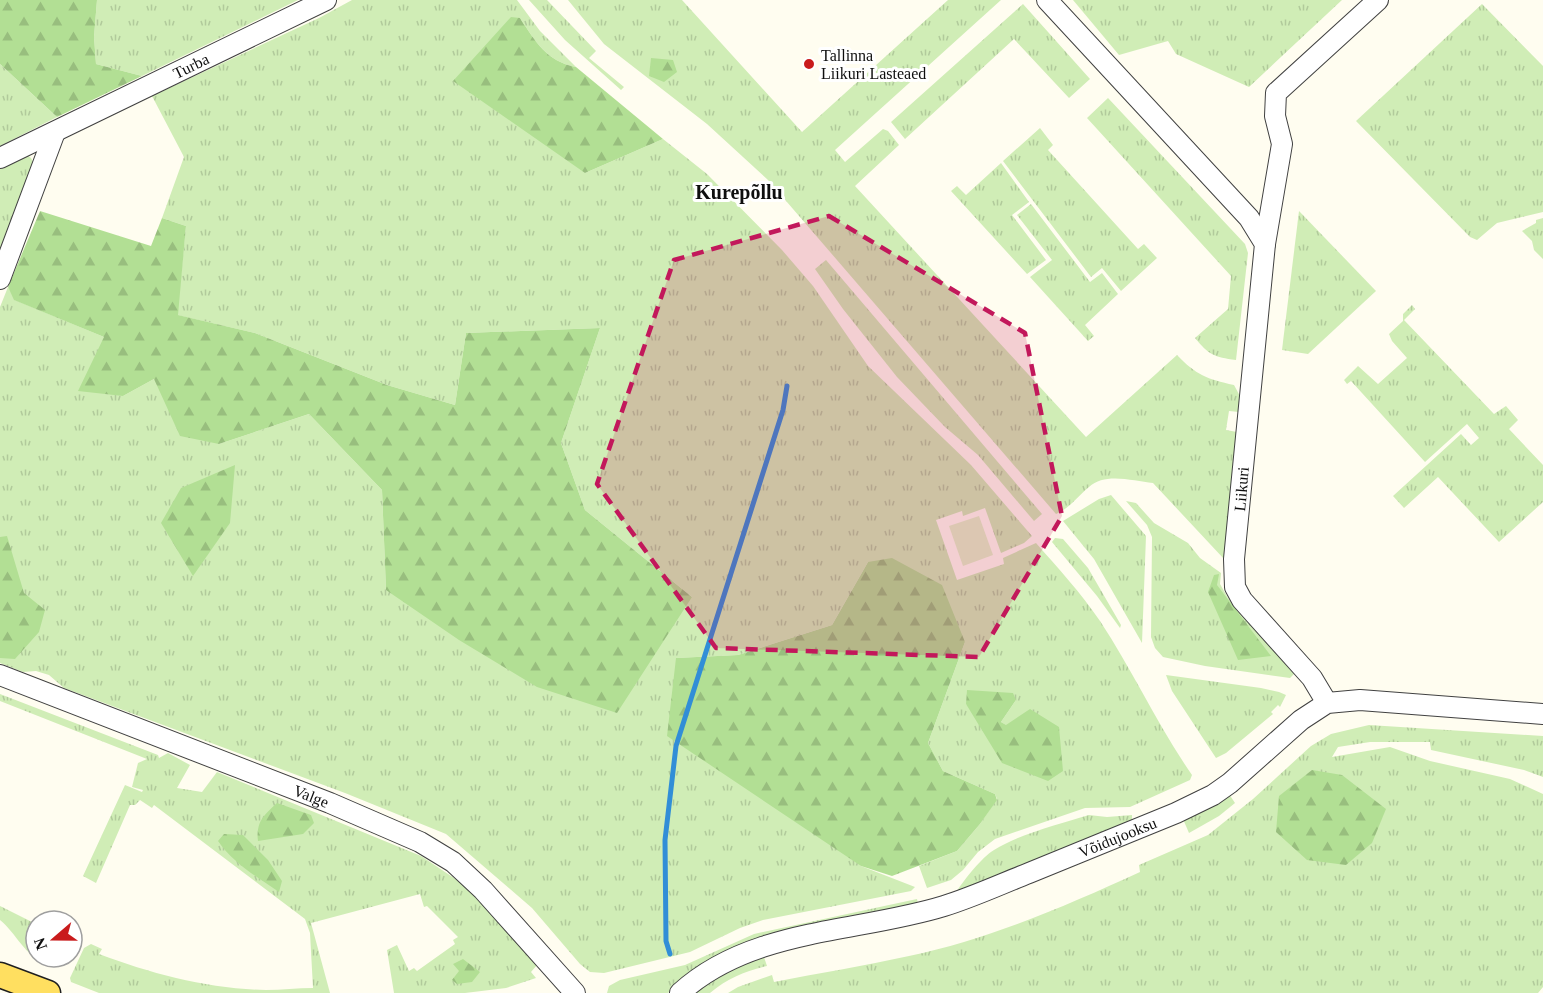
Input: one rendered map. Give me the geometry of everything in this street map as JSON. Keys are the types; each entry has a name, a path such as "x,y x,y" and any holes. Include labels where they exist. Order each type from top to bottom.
{"main road":[{"path":"0,975 48,993"}],"street":[{"name":"Turba","path":"0,158 326,0"},
{"path":"1047,0 1249,218 1265,244"},
{"name":"Liikuri","path":"1327,703 1312,678 1242,600 1235,587 1234,559 1265,244 1282,144 1275,116 1276,93 1378,0"},
{"path":"0,279 55,132"},
{"name":"Valge","path":"0,675 330,803 420,842 453,862 483,890 575,993"},
{"name":"Võidujooksu","path":"680,993 717,965 753,949 942,906 1176,813 1213,795 1230,783 1301,720 1327,703 1360,700 1543,714"}],"highlighted area":[{"path":"829,216 1025,333 1062,516 979,657 716,648 597,484 674,260"}],"green space":[{"path":"0,0 97,0 94,37 96,64 142,76 57,117 0,64"},
{"path":"97,0 298,0 142,76 96,64 94,37"},
{"path":"352,0 517,0 540,31 576,67 549,55 520,18 585,173 663,139 707,174 782,250 813,286 868,366 971,465 1032,536 1024,543 1001,553 985,508 963,516 962,511 936,520 957,580 1004,564 1003,558 1036,543 1100,621 1192,775 1190,780 1130,807 1085,808 995,839 978,852 951,880 927,888 919,866 957,851 997,799 995,794 943,771 928,743 965,642 868,562 832,625 738,655 676,658 861,866 915,887 911,891 763,920 740,928 690,952 604,973 590,972 580,964 532,908 446,834 345,793 64,688 49,675 36,671 23,672 0,663 0,307 8,287 15,300 104,337 123,396 154,379 219,444 309,414 382,490 386,590 692,597 585,510 561,443 600,328 466,333 455,405 387,385 255,333 177,315 186,226 162,218 184,157 152,96 319,18","holes":["1016,700 1001,722 1007,726 966,704"]},
{"path":"529,0 547,0 596,51 589,58 624,87 621,90 565,40"},
{"path":"568,0 682,0 802,132 948,0 1001,0 835,150 845,162 883,129 888,131 899,145 855,186 1086,437 1177,355 1202,375 1234,385 1241,398 1239,412 1229,411 1226,430 1237,432 1224,559 1153,483 1120,479 1096,482 1056,514 768,180 707,124 604,44"},
{"path":"1073,0 1342,0 1249,87 1176,54 1168,41 1119,55"},
{"path":"1023,4 1090,79 1069,98 1014,39 905,139 891,122"},
{"path":"1482,4 1543,66 1543,212 1497,223 1477,240 1470,237 1356,121"},
{"path":"511,17 520,18 549,55 576,67 663,139 585,173 453,81"},
{"path":"651,58 673,60 677,72 664,82 649,76"},
{"path":"0,64 57,117 0,146"},
{"path":"1108,98 1245,244 1248,253 1236,360 1212,354 1195,338 1228,309 1231,276 1087,118"},
{"path":"1040,128 1053,145 1048,150 1138,249 1144,244 1157,258 1121,291 1102,268 1091,277 1003,161"},
{"path":"26,154 36,168 0,263 0,166"},
{"path":"1001,163 1029,202 1012,215 1046,260 1027,274 951,191 957,186 966,195"},
{"path":"1031,204 1090,282 1102,273 1118,294 1085,325 1094,336 1088,341 1030,277 1052,260 1017,215"},
{"path":"40,211 151,246 162,218 186,226 178,315 255,333 387,385 455,405 466,333 600,328 561,443 585,510 692,597 617,713 537,687 459,640 386,590 382,490 309,414 219,444 180,436 154,379 123,396 78,391 104,337 14,300 8,287"},
{"path":"1299,211 1376,291 1308,354 1282,350"},
{"path":"1543,218 1543,259 1534,250 1532,241 1522,231 1536,223 1536,220"},
{"path":"826,260 1042,514 1034,521 978,455 945,427 897,377 843,309 815,269"},
{"path":"1412,305 1415,309 1404,320 1494,414 1506,406 1518,420 1509,429 1543,465 1543,502 1499,542 1438,477 1404,508 1393,496 1461,434 1471,445 1479,438 1467,424 1425,462 1351,381 1347,384 1344,380 1358,366 1378,384 1407,358 1389,334 1403,321 1403,314"},
{"path":"235,465 230,523 193,576 161,523 181,488"},
{"path":"1111,495 1146,536 1142,643 1094,559 1063,521 1099,499"},
{"path":"1126,501 1136,503 1154,523 1188,543 1200,558 1221,573 1220,584 1228,598 1294,674 1290,678 1205,666 1163,657 1155,648 1151,637 1152,537 1147,525"},
{"path":"979,516 993,555 963,566 949,526"},
{"path":"7,536 24,593 45,610 39,632 15,659 0,658 0,537"},
{"path":"1055,538 1063,539 1088,568 1121,625 1120,628 1097,596 1052,542"},
{"path":"892,558 942,585 965,642 928,743 943,771 995,794 997,800 957,851 892,876 861,866 667,736 676,658 738,655 832,625 868,562"},
{"path":"1219,574 1217,585 1271,656 1238,660 1208,592 1214,575"},
{"path":"1166,675 1261,688 1286,695 1280,707 1278,705 1271,712 1273,714 1226,753 1216,758 1172,691"},
{"path":"967,690 1013,693 1016,700 1001,722 1006,725 1030,709 1059,727 1063,771 1048,781 1002,763 966,704"},
{"path":"0,694 158,755 159,758 168,753 190,765 177,788 202,792 217,772 421,856 472,893 537,965 531,972 536,978 506,988 465,993 394,993 387,950 397,945 409,971 414,968 417,971 455,944 453,940 458,937 427,906 424,907 420,894 311,923 330,993 99,993 71,982 70,978 74,969 84,969 84,948 91,944 102,949 99,954 181,979 245,989 313,988 310,933 305,919 154,805 152,808 140,800 135,805 130,805 96,883 83,876 125,785 142,792 143,790 132,787 138,763 147,759 0,701"},
{"path":"1369,725 1543,736 1543,777 1524,770 1431,750 1430,742 1370,742 1338,747 1332,757 1390,747 1430,761 1510,779 1543,794 1543,987 1538,993 728,993 772,975 774,982 939,949 998,931 1084,897 1140,872 1139,865 1208,835 1253,799 1311,746 1331,734"},
{"path":"1312,770 1342,775 1386,809 1372,843 1346,865 1307,860 1276,832 1279,796"},
{"path":"1229,794 1235,803 1219,816 1189,833 1183,819"},
{"path":"277,803 311,815 314,823 303,834 258,841 259,824"},
{"path":"1089,815 1107,817 1132,815 1132,822 957,891 989,853 1004,844"},
{"path":"224,834 243,835 268,860 282,881 279,892 246,869 224,849 218,841"},
{"path":"917,899 918,904 772,938 736,949 702,966 668,993 607,993 609,986 620,980 685,965 754,934"},
{"path":"0,906 24,918 24,948 6,925 0,920"},
{"path":"763,954 767,966 737,976 710,993 693,993 702,985"},
{"path":"463,959 480,972 472,982 457,984 452,980 459,971 453,964"}],"waterway":[{"path":"670,954 666,941 665,840 676,746 783,410 787,386"}],"place":[{"name":"Tallinna Liikuri Lasteaed","path":"809,64"}],"district":[{"name":"Kurepõllu","path":"739,192"}]}
